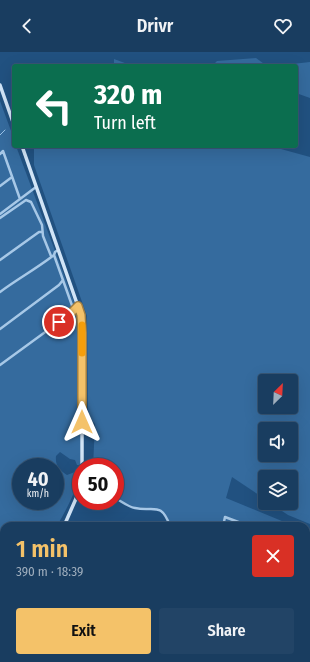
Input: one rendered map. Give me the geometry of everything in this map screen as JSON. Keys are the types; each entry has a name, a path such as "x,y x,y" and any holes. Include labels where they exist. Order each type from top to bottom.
{"main road":[{"path":"0,85 12,119"},
{"path":"23,148 81,315 82,458"},
{"path":"66,522 72,509"}],"street":[{"path":"0,154 3,151 20,199"},
{"path":"0,186 12,177"},
{"path":"0,214 37,186"},
{"path":"0,218 26,200 31,202 42,225 42,232 63,280 74,311"},
{"path":"0,260 39,232 42,232"},
{"path":"0,292 50,258 58,250"},
{"path":"0,329 59,285 63,280"},
{"path":"0,365 74,311 78,306"},
{"path":"124,503 134,508 154,508 159,510 162,512 168,522"},
{"path":"223,522 225,517 238,522"}],"shaded area":[{"path":"256,58 264,64 214,64 217,61"},
{"path":"114,59 128,64 114,64"},
{"path":"310,62 310,98 298,94 298,64 292,64"},
{"path":"0,101 12,134 12,148 17,148 80,318 81,328 80,458 70,459 60,452 56,458 12,458 12,510 64,510 64,473 67,475 72,473 71,499 59,522 0,522"},
{"path":"34,148 277,148 310,157 310,522 305,522 288,515 280,510 298,510 298,470 258,470 258,494 232,477 226,498 284,522 170,522 164,513 154,508 135,507 124,503 124,458 93,458 95,424 90,419 88,409 87,316 34,165"}],"waterway":[{"path":"0,135 5,130"}],"slow traffic":[{"path":"82,325 82,353"}],"route":[{"path":"59,322 74,311 74,309 78,306 82,321 82,422"}]}
